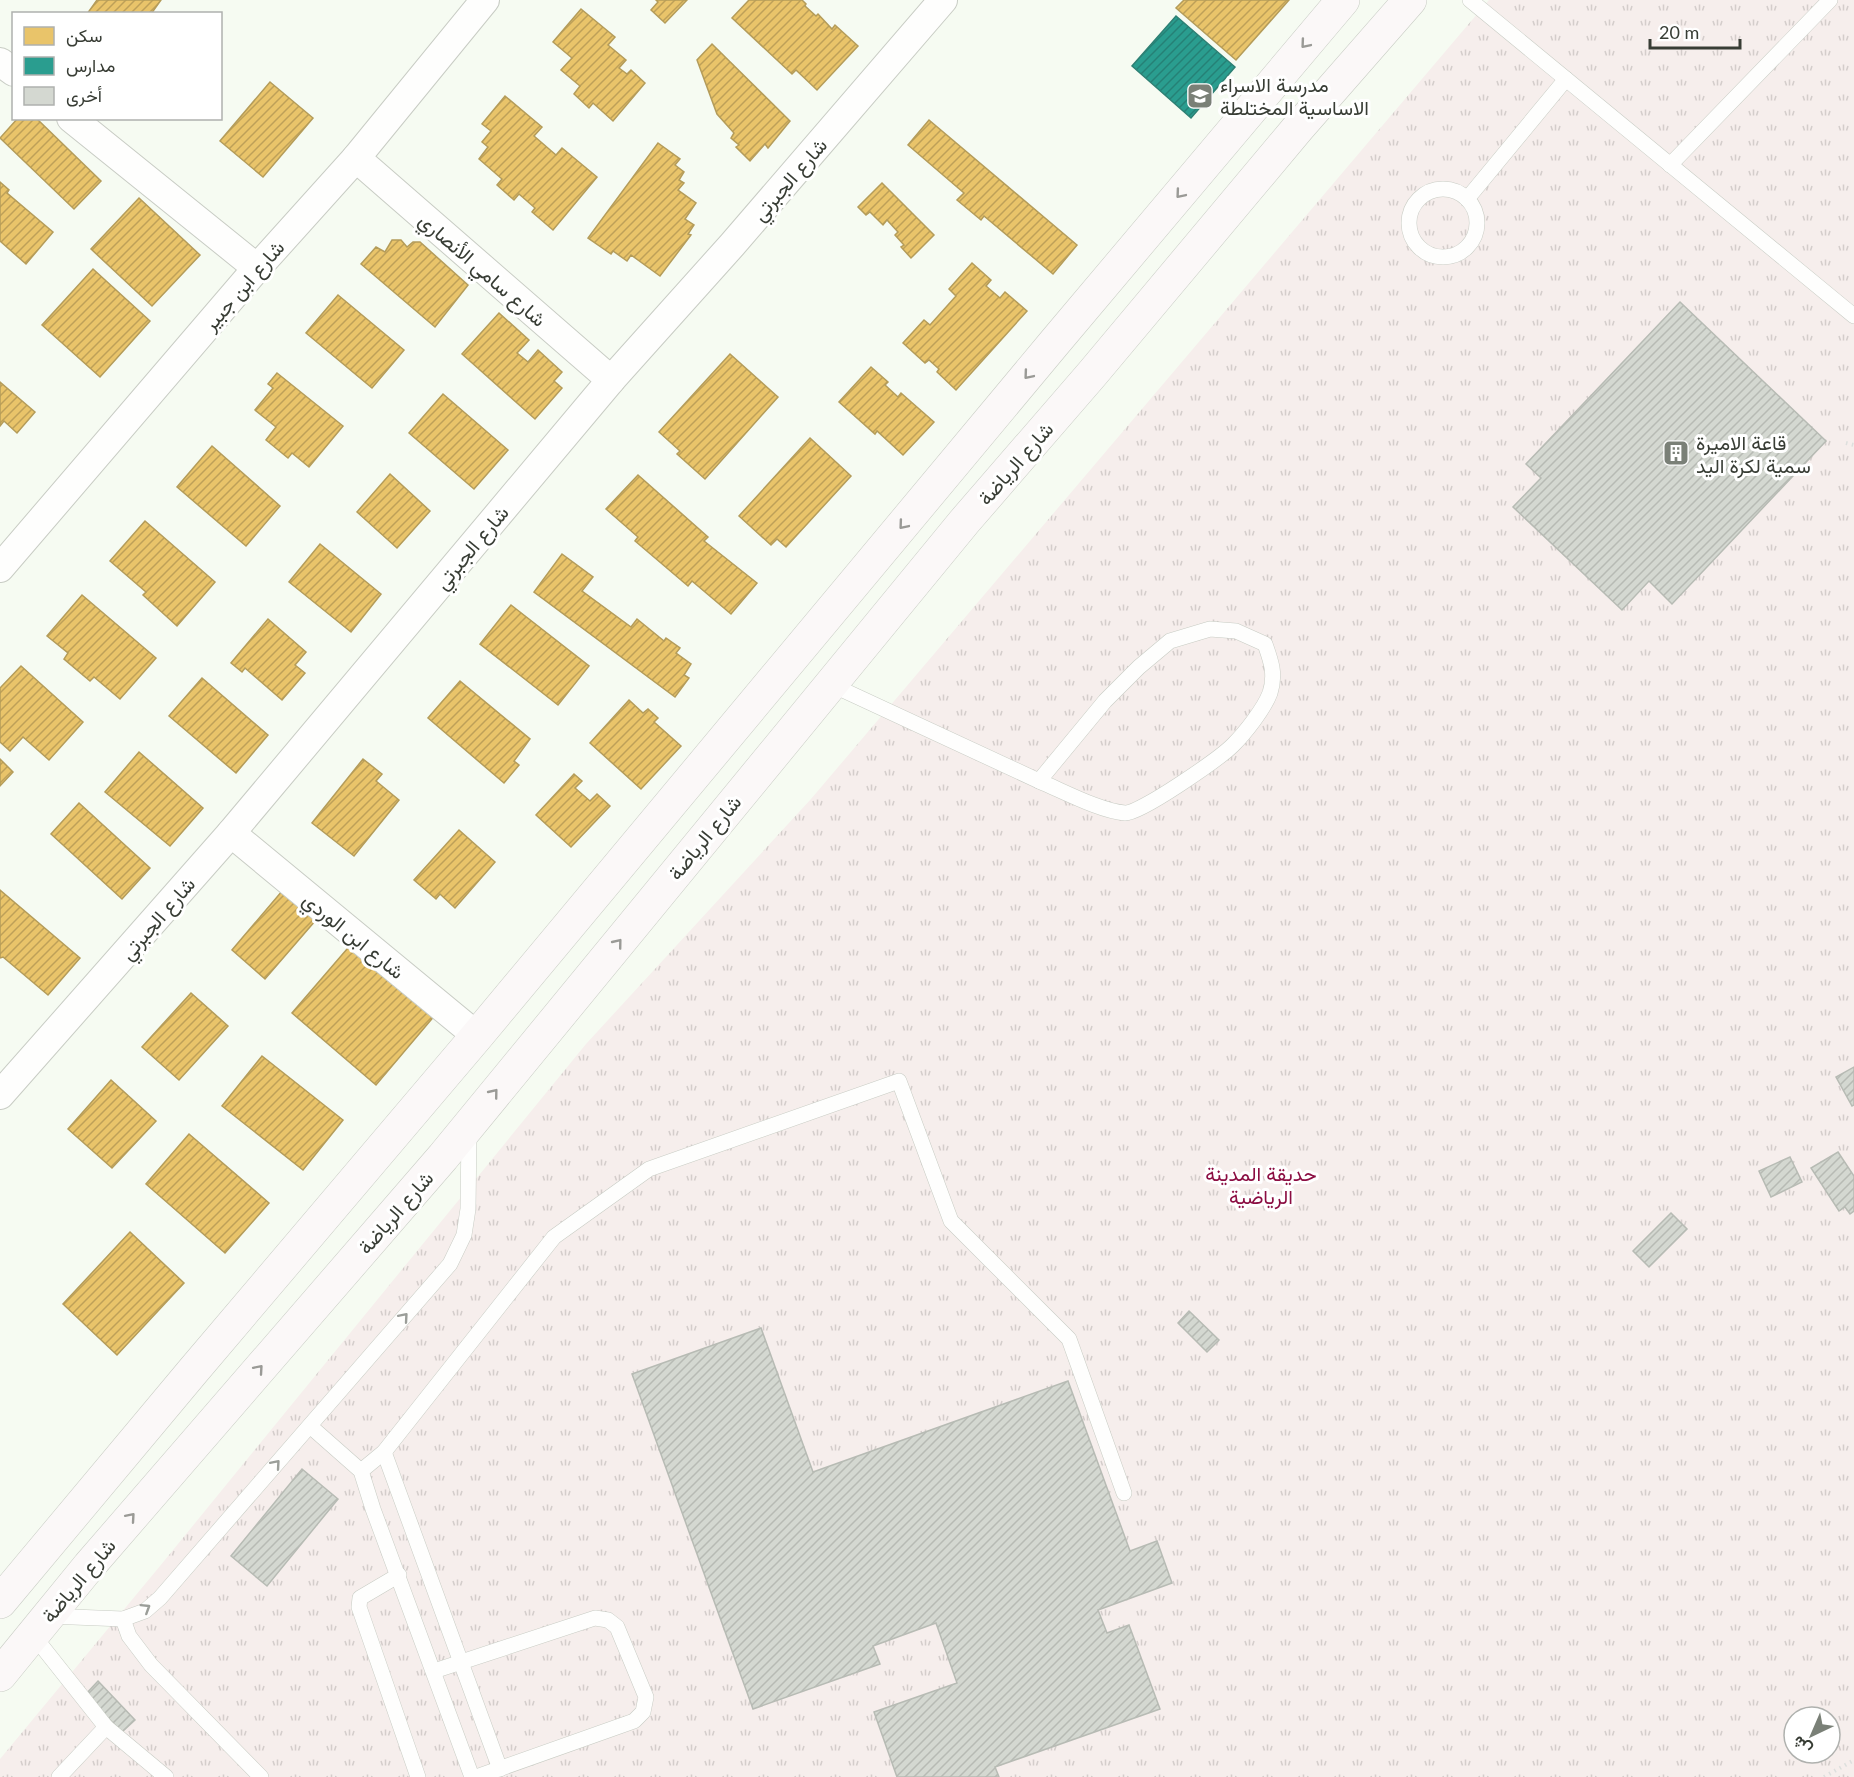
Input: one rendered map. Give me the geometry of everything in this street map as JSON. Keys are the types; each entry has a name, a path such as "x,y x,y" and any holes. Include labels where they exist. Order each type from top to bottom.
{"main road":[{"path":"40,1626 0,1604 1343,0"},
{"name":"شارع الرياضة","path":"0,1675 469,1125 964,522 1092,374 1298,128 1410,0"},
{"path":"1055,342 1092,374"}],"street":[{"name":"شارع ابن جبير","path":"0,568 257,268 356,158 485,0"},
{"name":"شارع الجبرتي","path":"0,1095 231,834 611,380 739,237 944,0"},
{"path":"73,120 257,268"},
{"name":"شارع سامي الأنصاري","path":"356,158 611,380"},
{"name":"شارع ابن الوردي","path":"231,834 477,1036"}],"lane":[{"path":"1470,0 1854,316"},
{"path":"1670,165 1830,0"},
{"path":"1467,199 1566,79"},
{"path":"1436,190 1448,190 1467,199 1477,219 1472,241 1465,249 1455,255 1444,257 1423,250 1415,242 1410,232 1409,221 1412,210 1426,194 1436,190"},
{"path":"830,684 1039,781 1104,808 1127,813 1156,800 1232,746 1260,711 1270,693 1274,670 1265,644 1236,631 1210,629 1170,641 1139,667 1105,701 1039,781"},
{"path":"361,1471 384,1452 554,1237 649,1169 899,1082 951,1221 1070,1339 1124,1493"},
{"path":"166,1777 106,1726 40,1626 123,1618 145,1611 160,1598 450,1264 464,1235 468,1209 469,1125"},
{"path":"310,1426 361,1471 373,1509 399,1575 434,1671 474,1777 500,1769 518,1770 634,1721 643,1712 646,1697 617,1627 608,1620 596,1618 434,1671"},
{"path":"384,1452 500,1769"},
{"path":"399,1575 360,1598 359,1607 418,1777"},
{"path":"123,1618 129,1636 151,1665 261,1777"},
{"path":"59,1777 106,1726"}],"path":[{"path":"1846,443 1854,445"},
{"path":"1824,1777 1854,1760"}],"green space":[{"name":"حديقة المدينة الرياضية","path":"1489,0 1854,0 1854,1777 0,1777 0,1759 586,1044 811,799"}],"building: سكن":[{"path":"97,0 161,0 152,12 88,12"},
{"path":"656,0 687,0 665,23 651,10 658,2"},
{"path":"749,0 802,0 816,16 818,14 832,29 835,25 858,46 817,90 796,70 792,74 732,18"},
{"path":"1184,0 1289,0 1236,60 1176,8"},
{"path":"581,9 615,37 608,45 626,60 619,68 627,74 631,70 645,83 613,121 593,103 589,108 574,94 580,86 561,70 572,58 553,42"},
{"path":"712,44 790,121 768,148 765,144 750,161 736,147 739,145 731,138 734,133 717,114 697,60"},
{"path":"270,82 313,118 263,177 220,141"},
{"path":"505,96 542,127 534,136 556,155 562,148 597,177 553,230 532,212 535,208 519,194 514,200 497,185 502,179 479,159 488,147 482,142 491,131 482,124"},
{"path":"16,120 38,120 101,181 74,209 0,138"},
{"path":"929,120 1077,245 1053,274 984,216 981,220 957,200 964,193 908,145"},
{"path":"658,143 680,159 675,165 684,172 679,180 684,183 678,190 696,203 685,219 694,225 688,234 691,235 660,276 631,255 627,261 613,251 611,254 588,238"},
{"path":"0,182 9,190 7,193 53,232 26,264 0,241"},
{"path":"882,183 934,235 911,258 901,247 904,245 895,235 898,232 887,220 883,225 870,212 866,215 858,207"},
{"path":"139,198 200,255 152,306 91,249"},
{"path":"392,240 401,240 407,247 413,242 420,242 468,285 435,327 361,264 376,247 385,252"},
{"path":"972,263 991,280 986,286 1000,298 1005,292 1027,311 956,390 937,372 939,369 929,360 925,363 903,343 924,320 930,325 956,296 949,289"},
{"path":"93,269 150,321 100,377 42,325"},
{"path":"338,295 404,350 372,388 306,333"},
{"path":"499,313 529,340 517,353 528,362 538,350 562,372 554,381 562,388 535,419 462,354"},
{"path":"730,354 778,397 705,479 677,454 680,451 659,432"},
{"path":"871,367 888,382 885,385 898,397 901,393 934,422 903,455 877,431 875,434 839,402"},
{"path":"277,373 343,426 309,467 292,453 288,458 266,440 276,427 255,410 273,388 268,384"},
{"path":"0,382 35,412 17,433 4,421 0,426"},
{"path":"443,394 508,450 474,489 409,433"},
{"path":"810,438 851,476 786,547 777,539 771,545 739,516"},
{"path":"212,446 280,506 246,546 177,487"},
{"path":"390,474 430,511 397,548 357,512"},
{"path":"638,475 708,537 704,541 757,583 731,614 692,581 688,586 635,541 638,537 606,509"},
{"path":"145,521 215,582 177,626 143,595 146,592 110,561"},
{"path":"320,544 381,594 351,632 289,582"},
{"path":"562,554 593,577 582,591 631,627 637,619 664,641 666,638 680,648 676,653 691,664 684,675 689,678 675,697 534,592"},
{"path":"82,595 156,658 120,699 94,677 90,681 64,659 68,653 47,636"},
{"path":"511,605 589,666 558,705 480,644"},
{"path":"268,619 306,652 295,665 305,673 282,700 245,668 242,672 231,663"},
{"path":"21,666 83,722 49,760 23,737 10,751 0,742 0,688"},
{"path":"202,678 268,735 236,773 169,716"},
{"path":"460,681 530,739 514,761 519,765 504,783 428,718"},
{"path":"629,700 643,713 648,709 658,718 654,722 681,746 641,789 590,743"},
{"path":"139,752 203,808 170,846 105,792"},
{"path":"0,759 13,772 0,786"},
{"path":"363,759 382,774 376,781 399,800 354,856 312,823"},
{"path":"574,774 582,781 575,788 590,801 597,794 610,806 571,847 536,815"},
{"path":"79,803 150,868 122,899 51,834"},
{"path":"459,830 495,862 455,908 440,894 436,899 414,880"},
{"path":"288,884 322,913 265,979 232,950"},
{"path":"0,890 80,958 48,995 3,957 0,958"},
{"path":"353,942 436,1014 376,1085 292,1013"},
{"path":"191,993 228,1026 179,1080 142,1047"},
{"path":"262,1056 343,1120 303,1170 222,1106"},
{"path":"111,1080 156,1121 112,1168 68,1129"},
{"path":"189,1134 269,1203 225,1253 146,1184"},
{"path":"130,1232 184,1283 117,1355 63,1304"}],"building: مدارس":[{"path":"1176,16 1235,67 1191,118 1132,66"}],"building: أخرى":[{"name":"قاعة الاميرة سمية لكرة اليد","path":"1680,302 1826,441 1672,604 1649,581 1622,610 1513,507 1541,478 1526,464"},
{"path":"1854,1067 1854,1105 1852,1106 1836,1077"},
{"path":"1838,1152 1854,1176 1854,1211 1850,1214 1845,1207 1839,1211 1811,1168"},
{"path":"1790,1157 1802,1182 1771,1197 1759,1171"},
{"path":"1671,1213 1687,1229 1649,1267 1633,1251"},
{"path":"1189,1311 1219,1340 1207,1352 1178,1323"},
{"path":"761,1328 813,1472 1068,1381 1130,1551 1157,1541 1172,1583 1098,1610 1107,1633 1129,1625 1160,1709 995,1767 999,1777 897,1777 874,1712 957,1683 936,1623 873,1646 880,1664 753,1709 632,1374"},
{"path":"302,1469 338,1499 267,1586 231,1556"},
{"path":"98,1681 135,1720 122,1732 85,1695"}],"place":[{"name":"مدرسة الاسراء الاساسية المختلطة","path":"1200,96"},
{"name":"قاعة الاميرة سمية لكرة اليد","path":"1676,453"}]}
